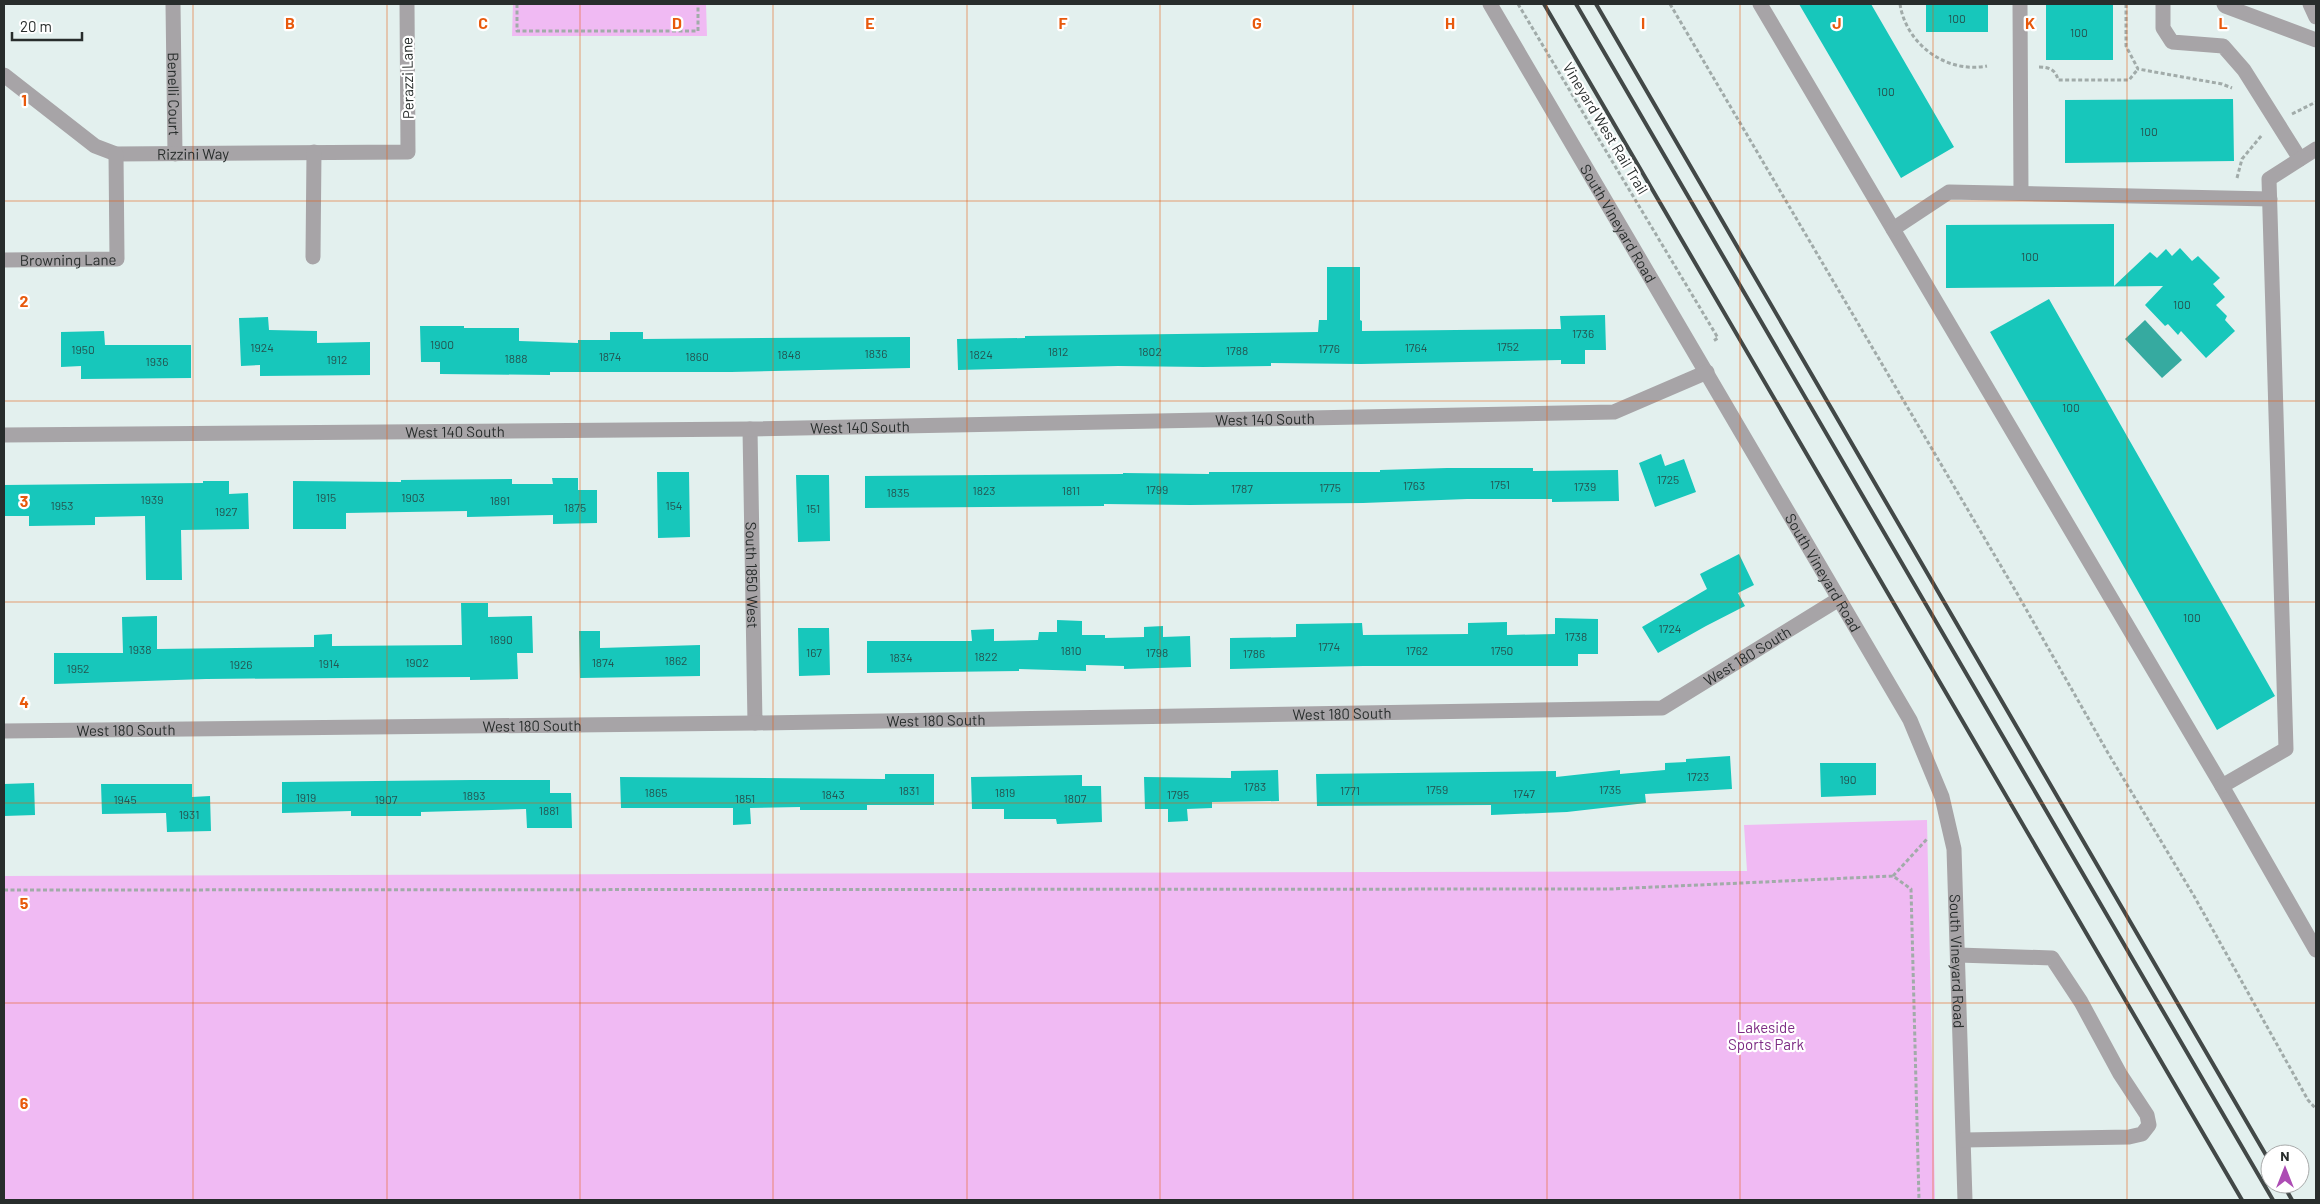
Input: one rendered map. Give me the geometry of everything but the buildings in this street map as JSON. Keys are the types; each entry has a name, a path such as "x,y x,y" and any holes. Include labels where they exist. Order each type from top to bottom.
{"street":[{"name":"Benelli Court","path":"173,4 174,154"},
{"name":"Perazzi Lane","path":"407,4 408,152"},
{"name":"South Vineyard Road","path":"1490,4 1623,229 1657,292 1707,372 1910,720 1942,797 1954,849 1965,1200"},
{"path":"1760,4 2222,786 2316,950"},
{"path":"2020,4 2021,193"},
{"path":"2163,4 2163,28 2172,42 2224,46 2244,70 2300,159"},
{"path":"2224,4 2316,40"},
{"path":"2310,4 2316,18"},
{"name":"Rizzini Way","path":"4,75 96,146 116,154 408,152"},
{"path":"2222,786 2286,749 2269,179 2316,149"},
{"path":"314,152 314,257"},
{"name":"Browning Lane","path":"4,260 117,259 116,154"},
{"path":"1893,229 1949,192 2270,198"},
{"name":"West 140 South","path":"4,435 750,428 1614,412 1707,372"},
{"name":"South 1850 West","path":"750,428 755,723"},
{"name":"West 180 South","path":"4,731 755,723 1662,708 1839,599"},
{"path":"1958,955 2052,958 2081,1002 2120,1074 2147,1115 2149,1125 2142,1134 2128,1137 1964,1140"}],"path":[{"path":"516,4 517,32 698,31 698,4"},
{"name":"Vineyard West Rail Trail","path":"1518,4 1718,338 1713,341"},
{"path":"1670,4 2013,586 2108,753 2194,896 2308,1100 2316,1109"},
{"path":"1900,4 1904,21 1914,37 1941,61 1972,69 1987,66"},
{"path":"2126,4 2126,46 2138,69"},
{"path":"2034,68 2052,70 2056,73 2058,80 2128,80 2138,69"},
{"path":"2138,69 2222,84 2239,94"},
{"path":"2288,116 2316,102"},
{"path":"2237,178 2242,159 2249,148 2265,132"},
{"path":"1893,876 1927,839"},
{"path":"4,890 1611,889 1893,876 1911,889 1919,1200"}],"green space":[{"path":"513,4 706,4 707,36 512,36"},
{"name":"Lakeside Sports Park","path":"1927,820 1935,1200 4,1200 4,876 1747,871 1744,825"}],"water":[{"path":"2145,320 2182,360 2162,378 2125,339"}],"railway":[{"path":"1544,4 2242,1200"},
{"path":"1576,4 2273,1200"},
{"path":"1596,4 2260,1145"},
{"path":"2289,1194 2292,1200"}]}
